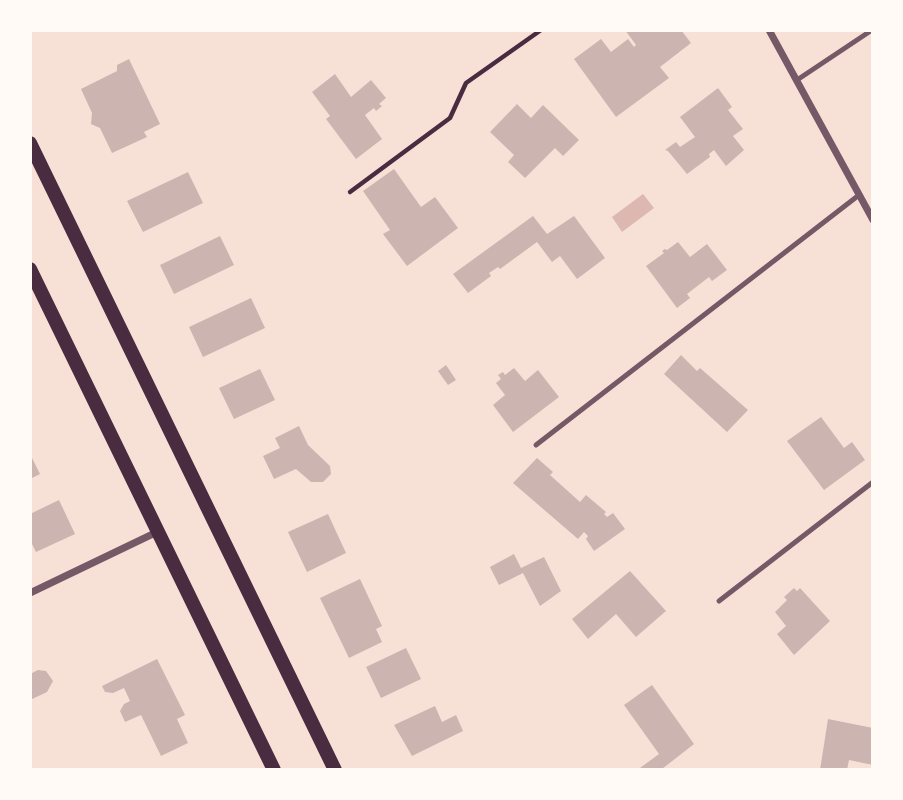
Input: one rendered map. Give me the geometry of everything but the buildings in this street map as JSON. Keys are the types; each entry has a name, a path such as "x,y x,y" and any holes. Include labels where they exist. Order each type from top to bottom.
{"main road":[{"path":"30,143 335,770"},
{"path":"30,269 274,770"}],"street":[{"path":"769,30 873,220"},
{"path":"30,593 157,533"}],"lane":[{"path":"797,80 872,30"},
{"path":"536,445 859,195"},
{"path":"719,601 873,482"}],"path":[{"path":"351,192 450,118 466,83 541,30"}],"shaded area":[{"path":"643,194 654,208 622,232 612,217"}]}
